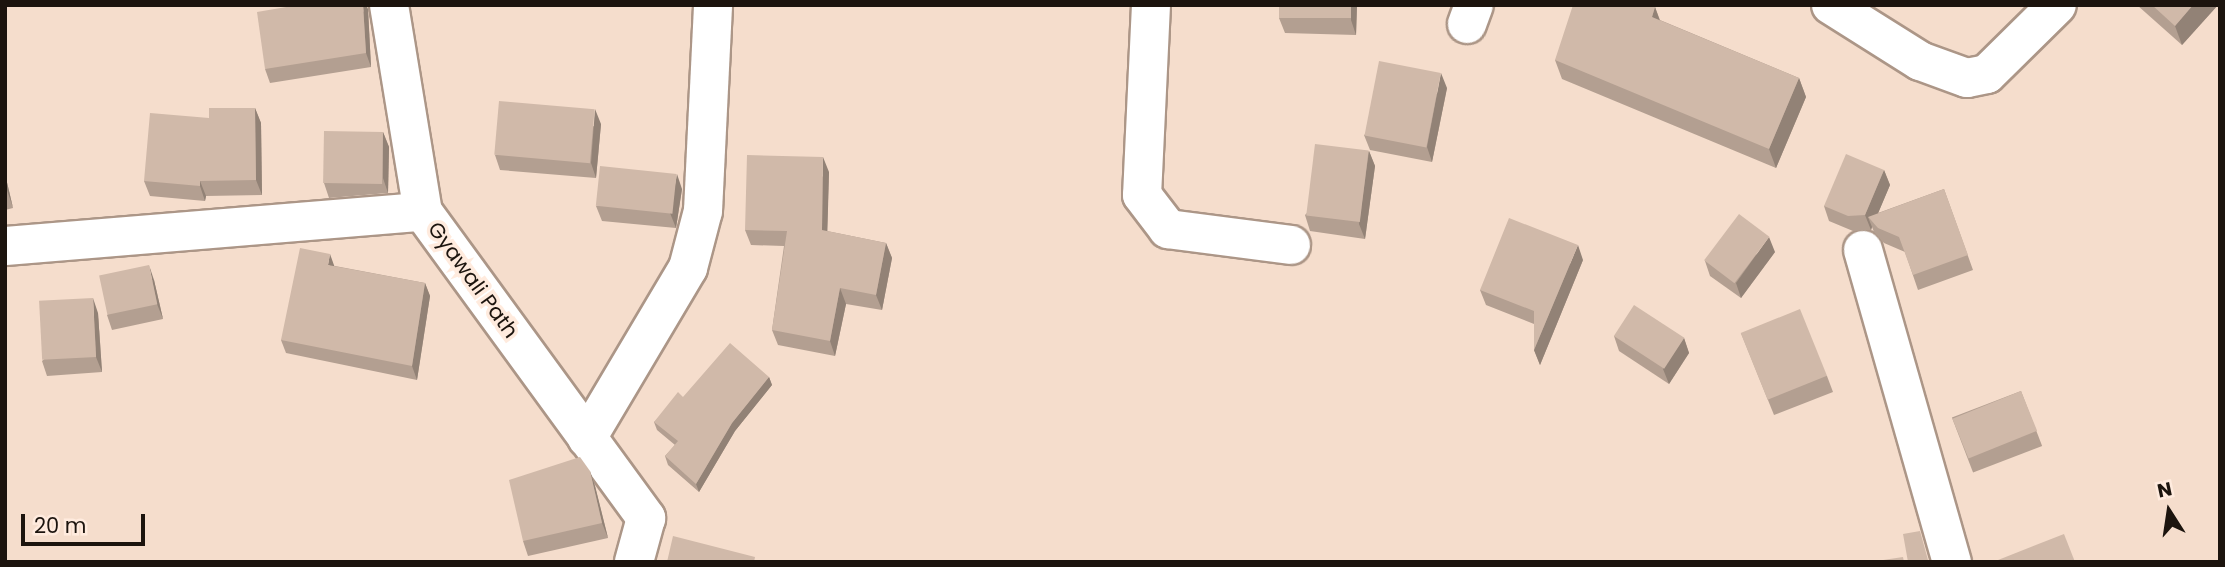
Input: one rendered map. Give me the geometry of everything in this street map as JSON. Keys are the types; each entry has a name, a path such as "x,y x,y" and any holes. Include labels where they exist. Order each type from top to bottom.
{"street":[{"name":"Gyawali Path","path":"389,5 423,212 646,518 635,562"},
{"path":"587,438 688,268 703,211 713,5"},
{"path":"1151,5 1142,195 1168,229 1291,244"},
{"path":"1831,5 1920,61 1968,78 1987,74 2057,5"},
{"path":"5,246 423,212"},
{"path":"1863,250 1952,562"}],"building":[{"path":"298,5 363,5 366,53 265,69 257,12"},
{"path":"1279,5 1351,5 1351,18 1279,18"},
{"path":"1573,5 1649,5 1655,7 1652,17 1799,78 1769,149 1555,60"},
{"path":"2152,5 2193,5 2175,26"},
{"path":"1379,61 1441,73 1426,148 1364,136"},
{"path":"499,101 595,109 590,163 494,155"},
{"path":"209,108 255,108 256,180 200,181 200,186 144,181 150,113 209,118"},
{"path":"324,131 383,132 382,184 323,183"},
{"path":"1315,144 1369,151 1360,222 1306,215"},
{"path":"1846,154 1884,170 1865,215 1848,216 1824,206"},
{"path":"747,155 823,157 822,230 886,243 876,295 840,288 830,341 772,330 787,231 745,230"},
{"path":"600,166 677,174 672,214 596,206"},
{"path":"1944,189 1968,255 1913,275 1899,237 1878,228 1868,217"},
{"path":"1739,214 1769,237 1734,283 1704,260"},
{"path":"1509,218 1578,245 1534,350 1534,311 1480,290"},
{"path":"300,248 330,254 328,265 425,283 412,366 281,340"},
{"path":"149,265 157,304 107,315 99,276"},
{"path":"93,298 96,357 42,360 39,301"},
{"path":"1634,305 1684,338 1664,369 1614,336"},
{"path":"1800,309 1827,376 1768,400 1741,333"},
{"path":"730,343 769,377 732,423 696,484 665,456 678,441 654,422 678,392 683,397"},
{"path":"2021,391 2037,431 1968,459 1952,419"},
{"path":"580,457 590,471 602,523 523,541 509,480"},
{"path":"1920,531 1930,562 1908,562 1903,534"},
{"path":"2064,534 2075,562 1993,562"},
{"path":"673,536 755,557 754,562 667,562"},
{"path":"1903,557 1904,562 1870,562"}]}
